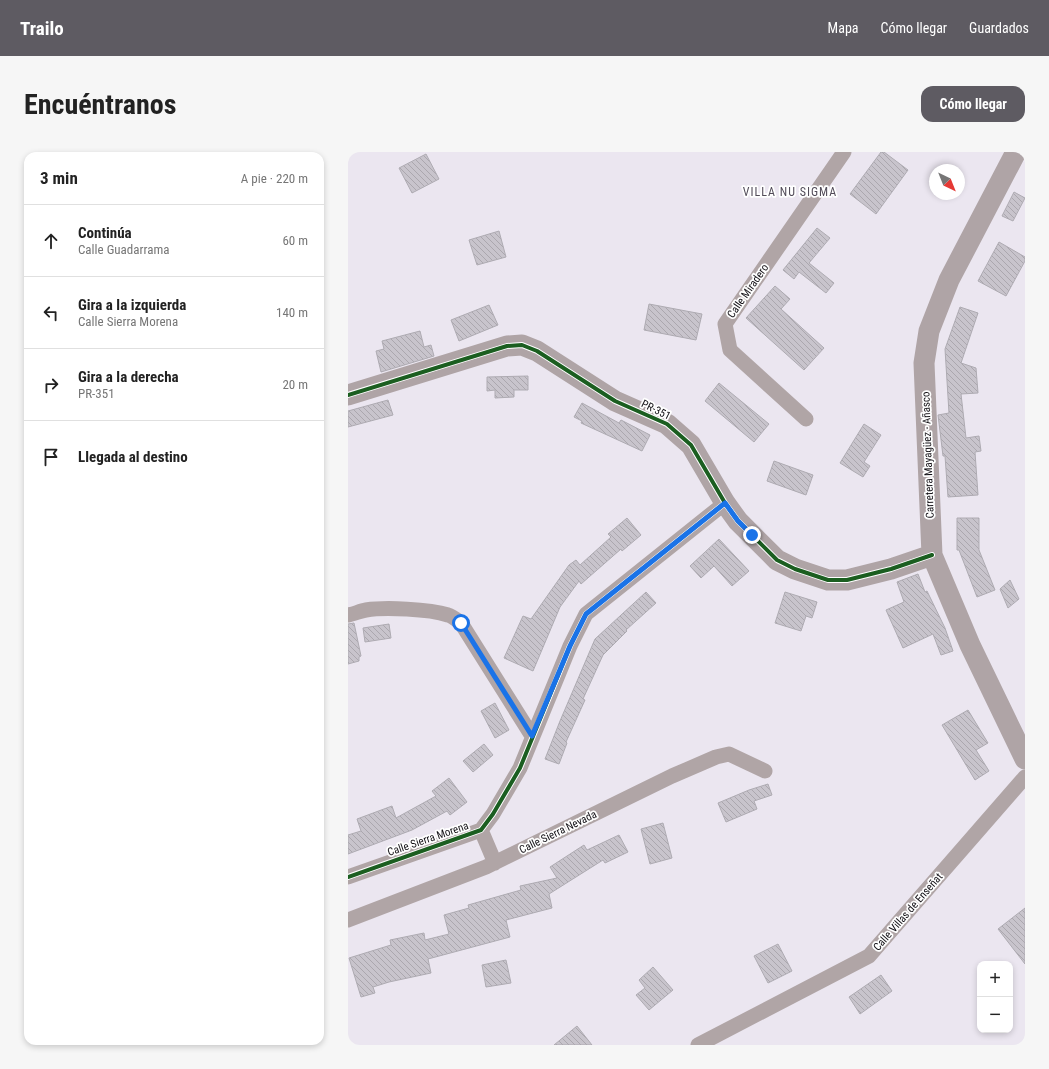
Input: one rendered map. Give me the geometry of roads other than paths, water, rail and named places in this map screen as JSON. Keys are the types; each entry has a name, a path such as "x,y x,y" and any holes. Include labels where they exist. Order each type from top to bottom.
{"street":[{"name":"Calle Miradero","path":"806,419 730,350 725,324 844,152"},
{"name":"Carretera Mayagüez - Añasco","path":"1016,152 948,280 929,331 924,363 932,554 970,645 1025,759"},
{"name":"PR-351","path":"348,394 507,346 522,345 537,350 615,401 667,424 691,445 725,503 738,521 777,560 795,569 828,580 847,580 891,569 932,554"},
{"name":"Calle Sierra Morena","path":"348,876 481,830 494,814 520,768 570,646 586,614 725,503"},
{"path":"348,615 366,610 381,609 401,609 449,615 461,623 532,736"},
{"name":"Calle Sierra Nevada","path":"348,920 495,863 672,776 716,757 729,754 765,771"},
{"name":"Calle Villas de Enseñat","path":"698,1045 869,956 1025,777"},
{"path":"481,830 495,863"}],"district":[{"name":"VILLA NU SIGMA","path":"790,192"}]}
